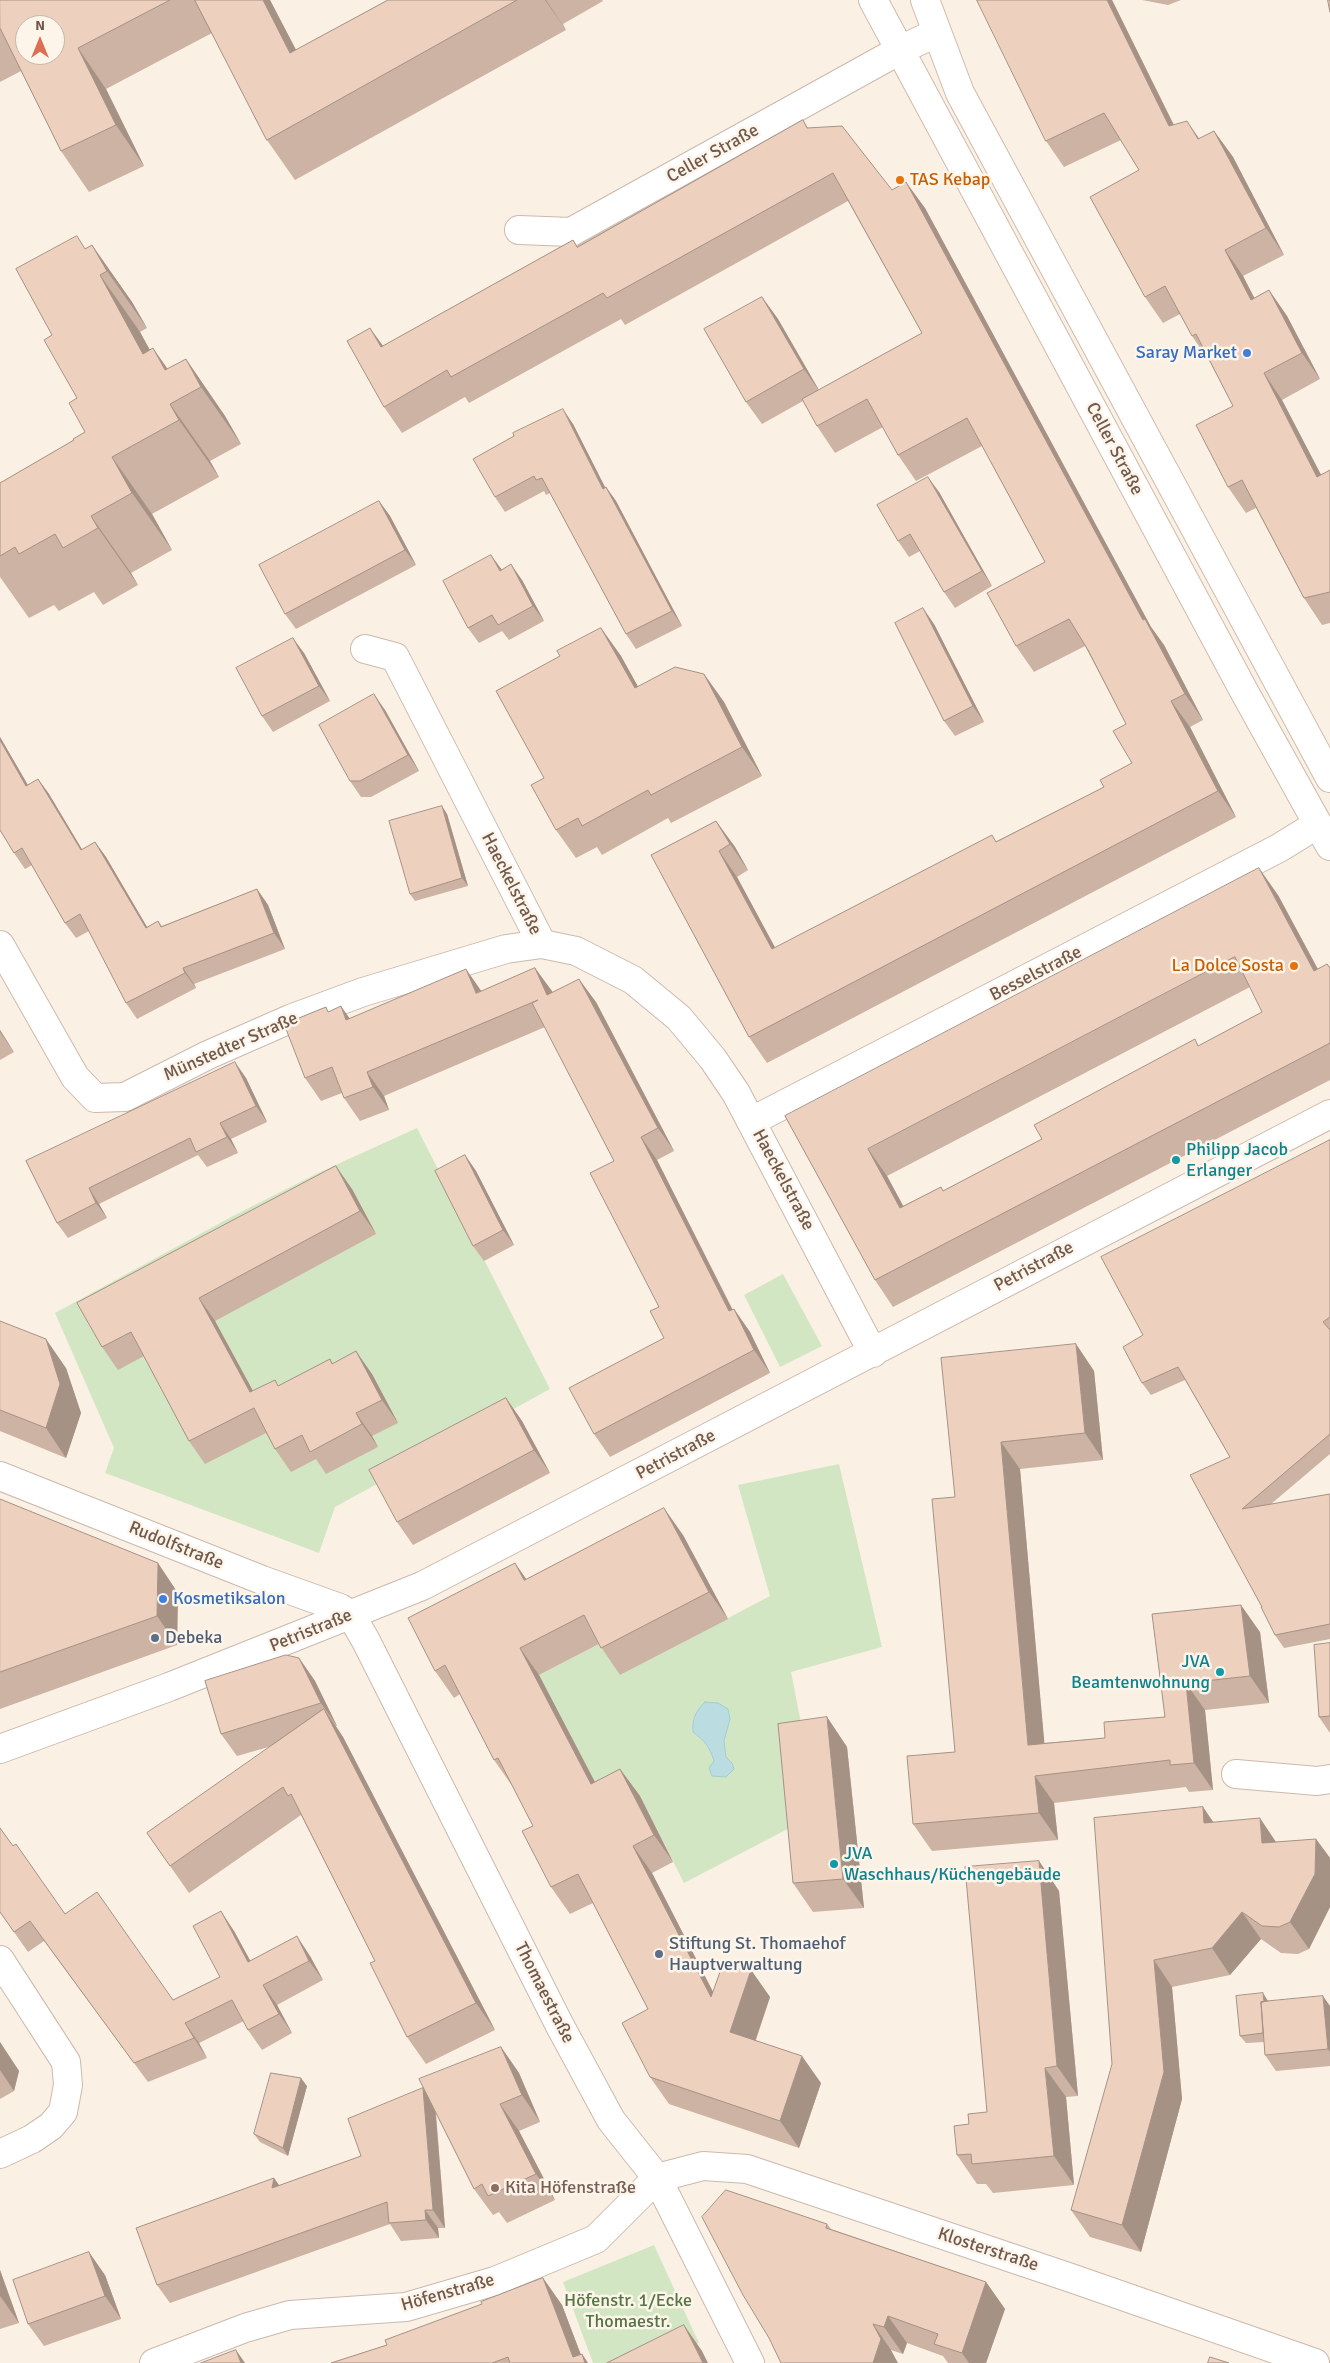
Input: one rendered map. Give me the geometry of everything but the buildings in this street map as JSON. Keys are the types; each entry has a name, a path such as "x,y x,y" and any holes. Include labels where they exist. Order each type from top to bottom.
{"street":[{"name":"Celler Straße","path":"873,0 887,13 900,50 1245,693 1324,835"},
{"name":"Celler Straße","path":"925,0 960,93 1330,778"},
{"name":"Celler Straße","path":"520,230 571,232 900,50 936,33"},
{"name":"Haeckelstraße","path":"365,649 394,657 542,944 576,950 633,980 679,1018 713,1059 752,1121 873,1353"},
{"name":"Besselstraße","path":"752,1121 1279,848 1324,835"},
{"name":"Münstedter Straße","path":"0,945 74,1077 95,1098 125,1097 208,1055 281,1023 363,992 506,949 542,944"},
{"name":"Petristraße","path":"0,1749 169,1687 422,1586 873,1353 1166,1197 1330,1114"},
{"name":"Rudolfstraße","path":"0,1476 262,1580 332,1605 351,1615"},
{"name":"Thomaestraße","path":"351,1615 366,1641 559,2024 611,2120 658,2178 750,2363"},
{"path":"1236,1774 1317,1781 1330,1780"},
{"path":"0,1960 66,2062 68,2085 63,2112 51,2126 32,2139 0,2154"},
{"name":"Klosterstraße","path":"658,2178 703,2166 747,2169 1071,2278 1315,2363"},
{"name":"Höfenstraße","path":"154,2363 245,2328 290,2315 406,2307 494,2281 596,2239 658,2178"}],"green space":[{"path":"417,1128 550,1389 335,1507 319,1553 105,1473 114,1448 55,1313 231,1217 318,1173"},
{"path":"783,1274 822,1346 780,1367 744,1295"},
{"path":"839,1464 882,1647 791,1672 802,1728 805,1820 684,1883 640,1796 579,1827 508,1691 603,1642 620,1675 770,1596 738,1485"},
{"name":"Höfenstr. 1/Ecke Thomaestr.","path":"654,2245 699,2343 654,2363 593,2363 563,2282"}],"water":[{"path":"705,1702 718,1703 728,1709 730,1719 724,1741 726,1757 732,1763 734,1769 726,1777 712,1776 709,1768 714,1761 711,1752 693,1732 695,1715"}],"place":[{"name":"TAS Kebap","path":"900,180"},
{"name":"Saray Market","path":"1247,353"},
{"name":"La Dolce Sosta","path":"1294,966"},
{"name":"Philipp Jacob Erlanger","path":"1176,1160"},
{"name":"Kosmetiksalon","path":"163,1599"},
{"name":"Debeka","path":"155,1638"},
{"name":"JVA Beamtenwohnung","path":"1220,1672"},
{"name":"JVA Waschhaus/Küchengebäude","path":"834,1864"},
{"name":"Stiftung St. Thomaehof Hauptverwaltung","path":"659,1954"},
{"name":"Kita Höfenstraße","path":"495,2188"}]}
